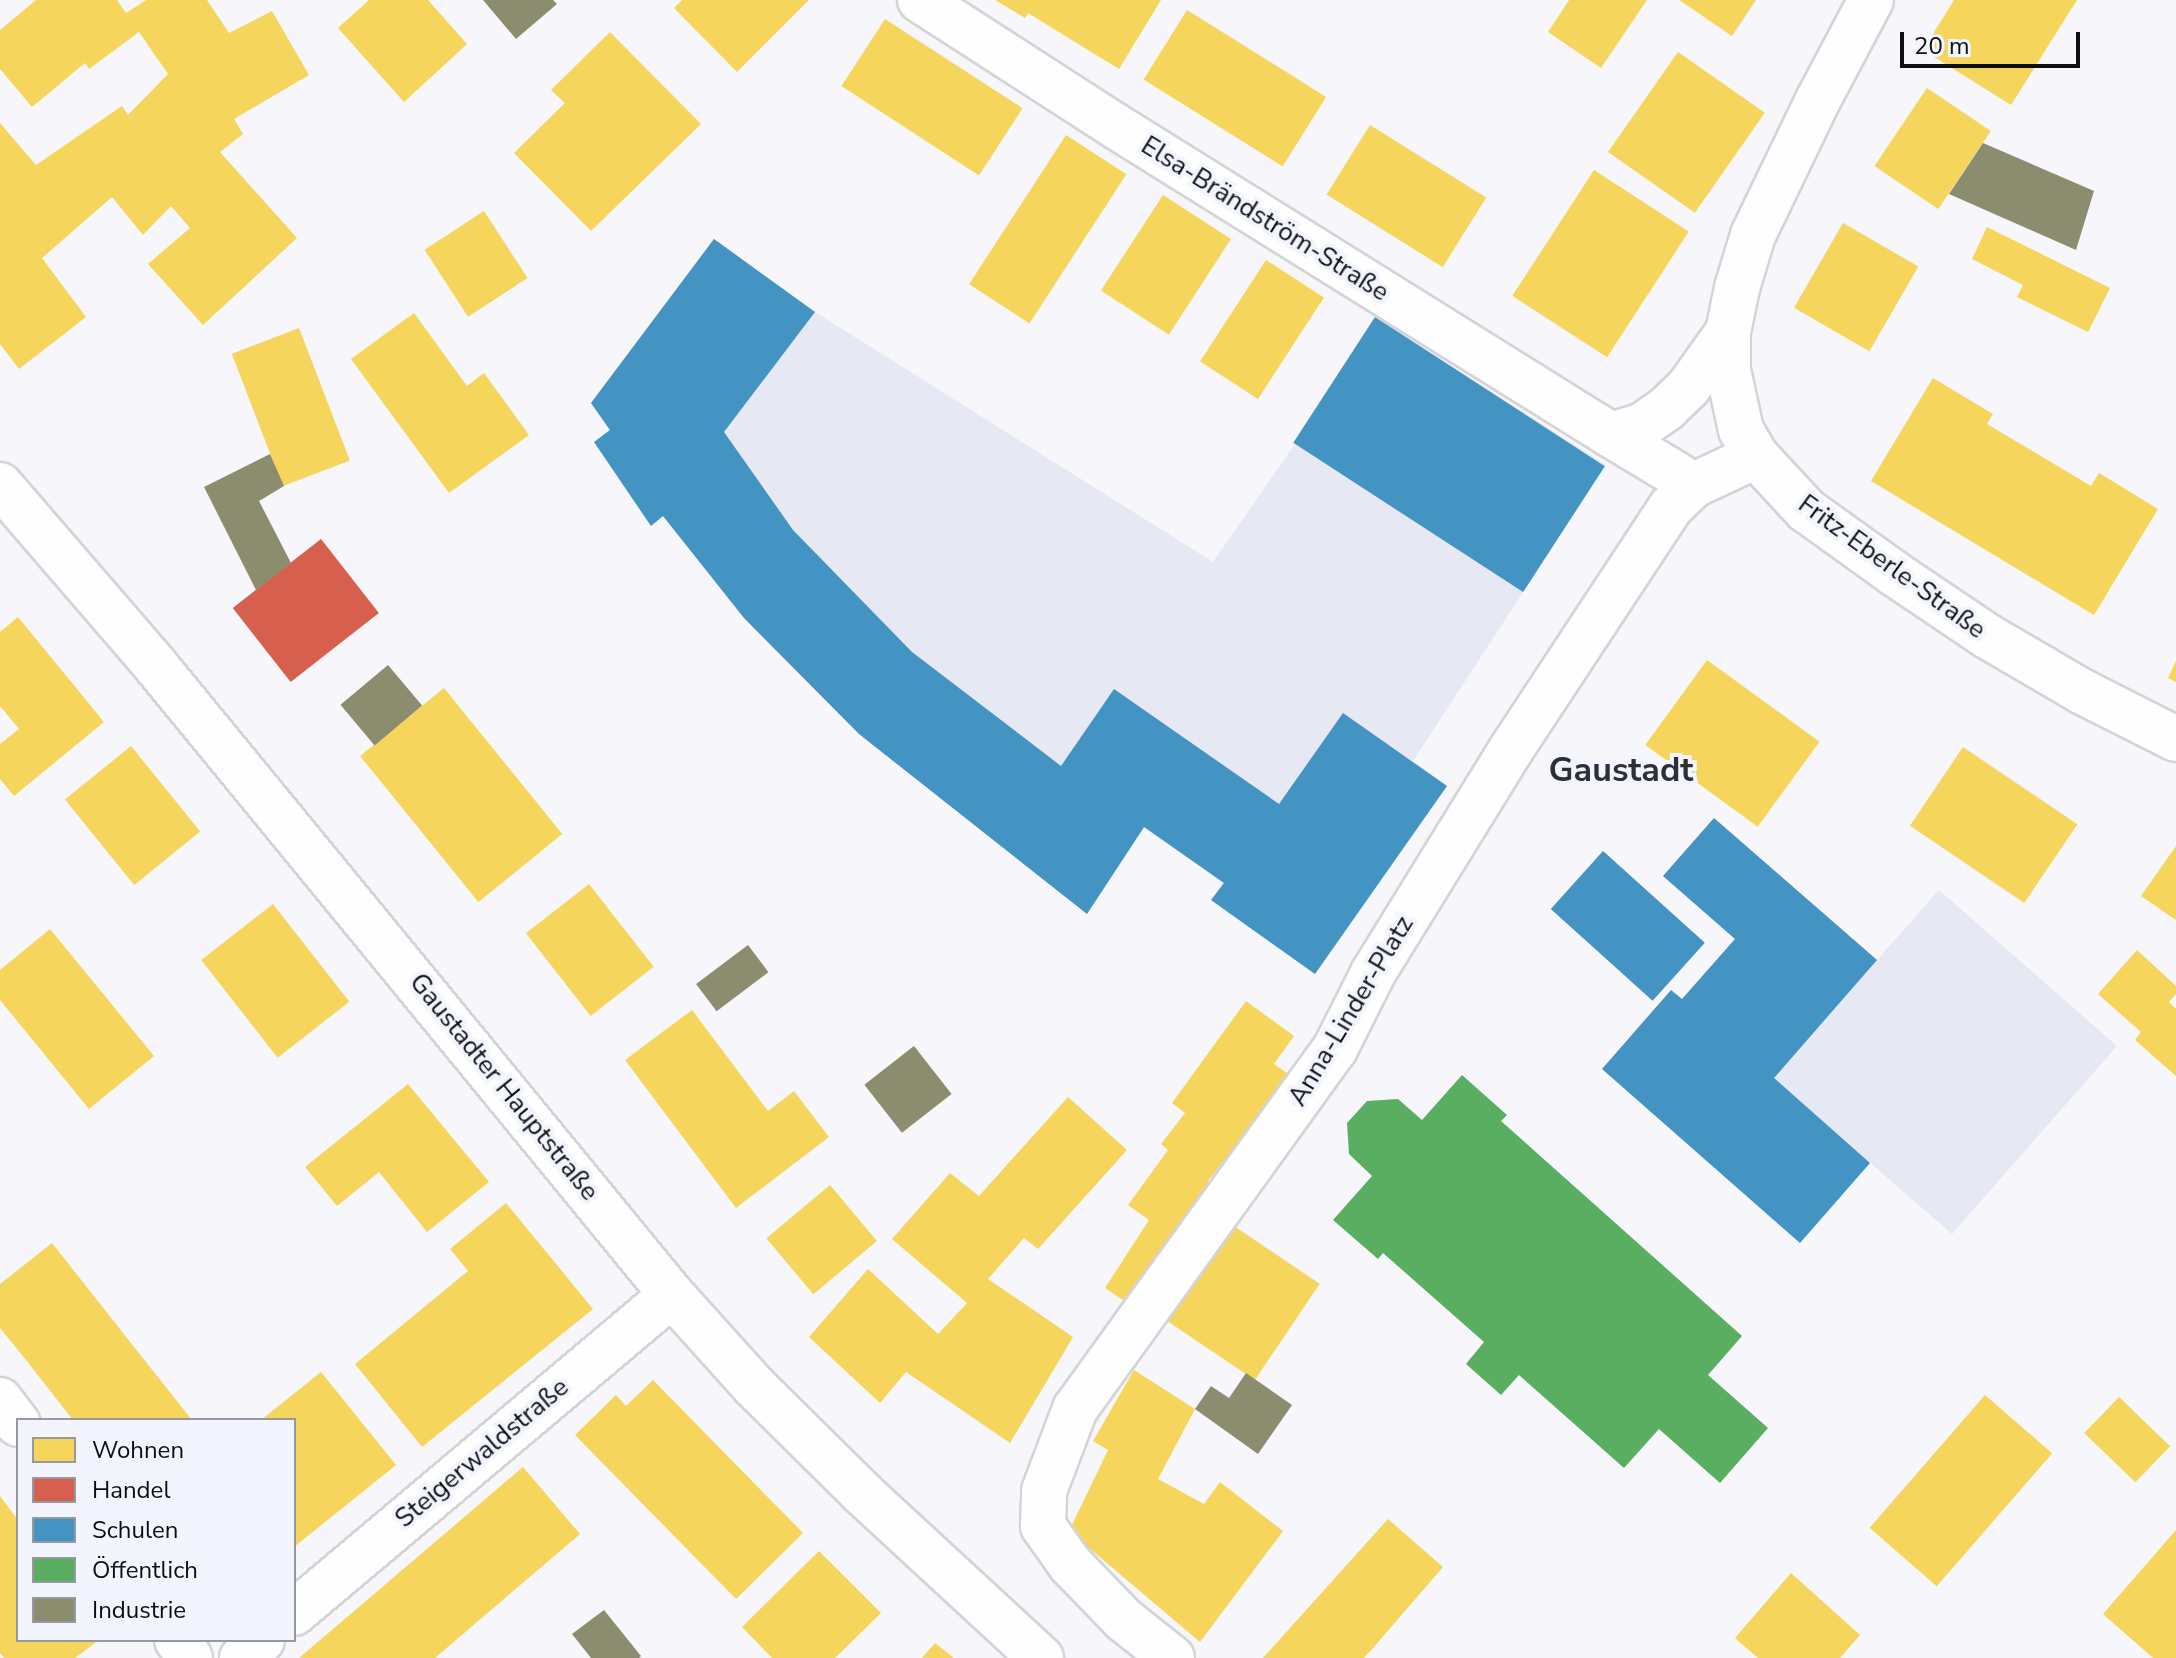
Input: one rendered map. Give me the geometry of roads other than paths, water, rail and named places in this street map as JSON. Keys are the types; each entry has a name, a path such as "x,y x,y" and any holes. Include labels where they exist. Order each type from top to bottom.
{"street":[{"name":"Elsa-Brändström-Straße","path":"920,0 1140,142 1694,485"},
{"name":"Fritz-Eberle-Straße","path":"1871,0 1818,100 1753,235 1728,332 1732,398 1741,430 1756,456 1806,510 1973,627 2081,691 2176,739"},
{"path":"1611,435 1643,425 1667,408 1688,388 1728,332"},
{"name":"Anna-Linder-Platz","path":"1172,1658 1113,1609 1070,1564 1043,1526 1044,1491 1075,1409 1335,1049 1373,973 1510,751 1671,507 1694,485 1756,456"},
{"name":"Gaustadter Hauptstraße","path":"0,485 156,666 672,1295 754,1386 850,1481 974,1600 1041,1658"},
{"name":"Steigerwaldstraße","path":"296,1611 672,1295"},
{"path":"0,1400 16,1421"},
{"path":"242,1658 260,1642"}],"district":[{"name":"Gaustadt","path":"1621,771"}]}
